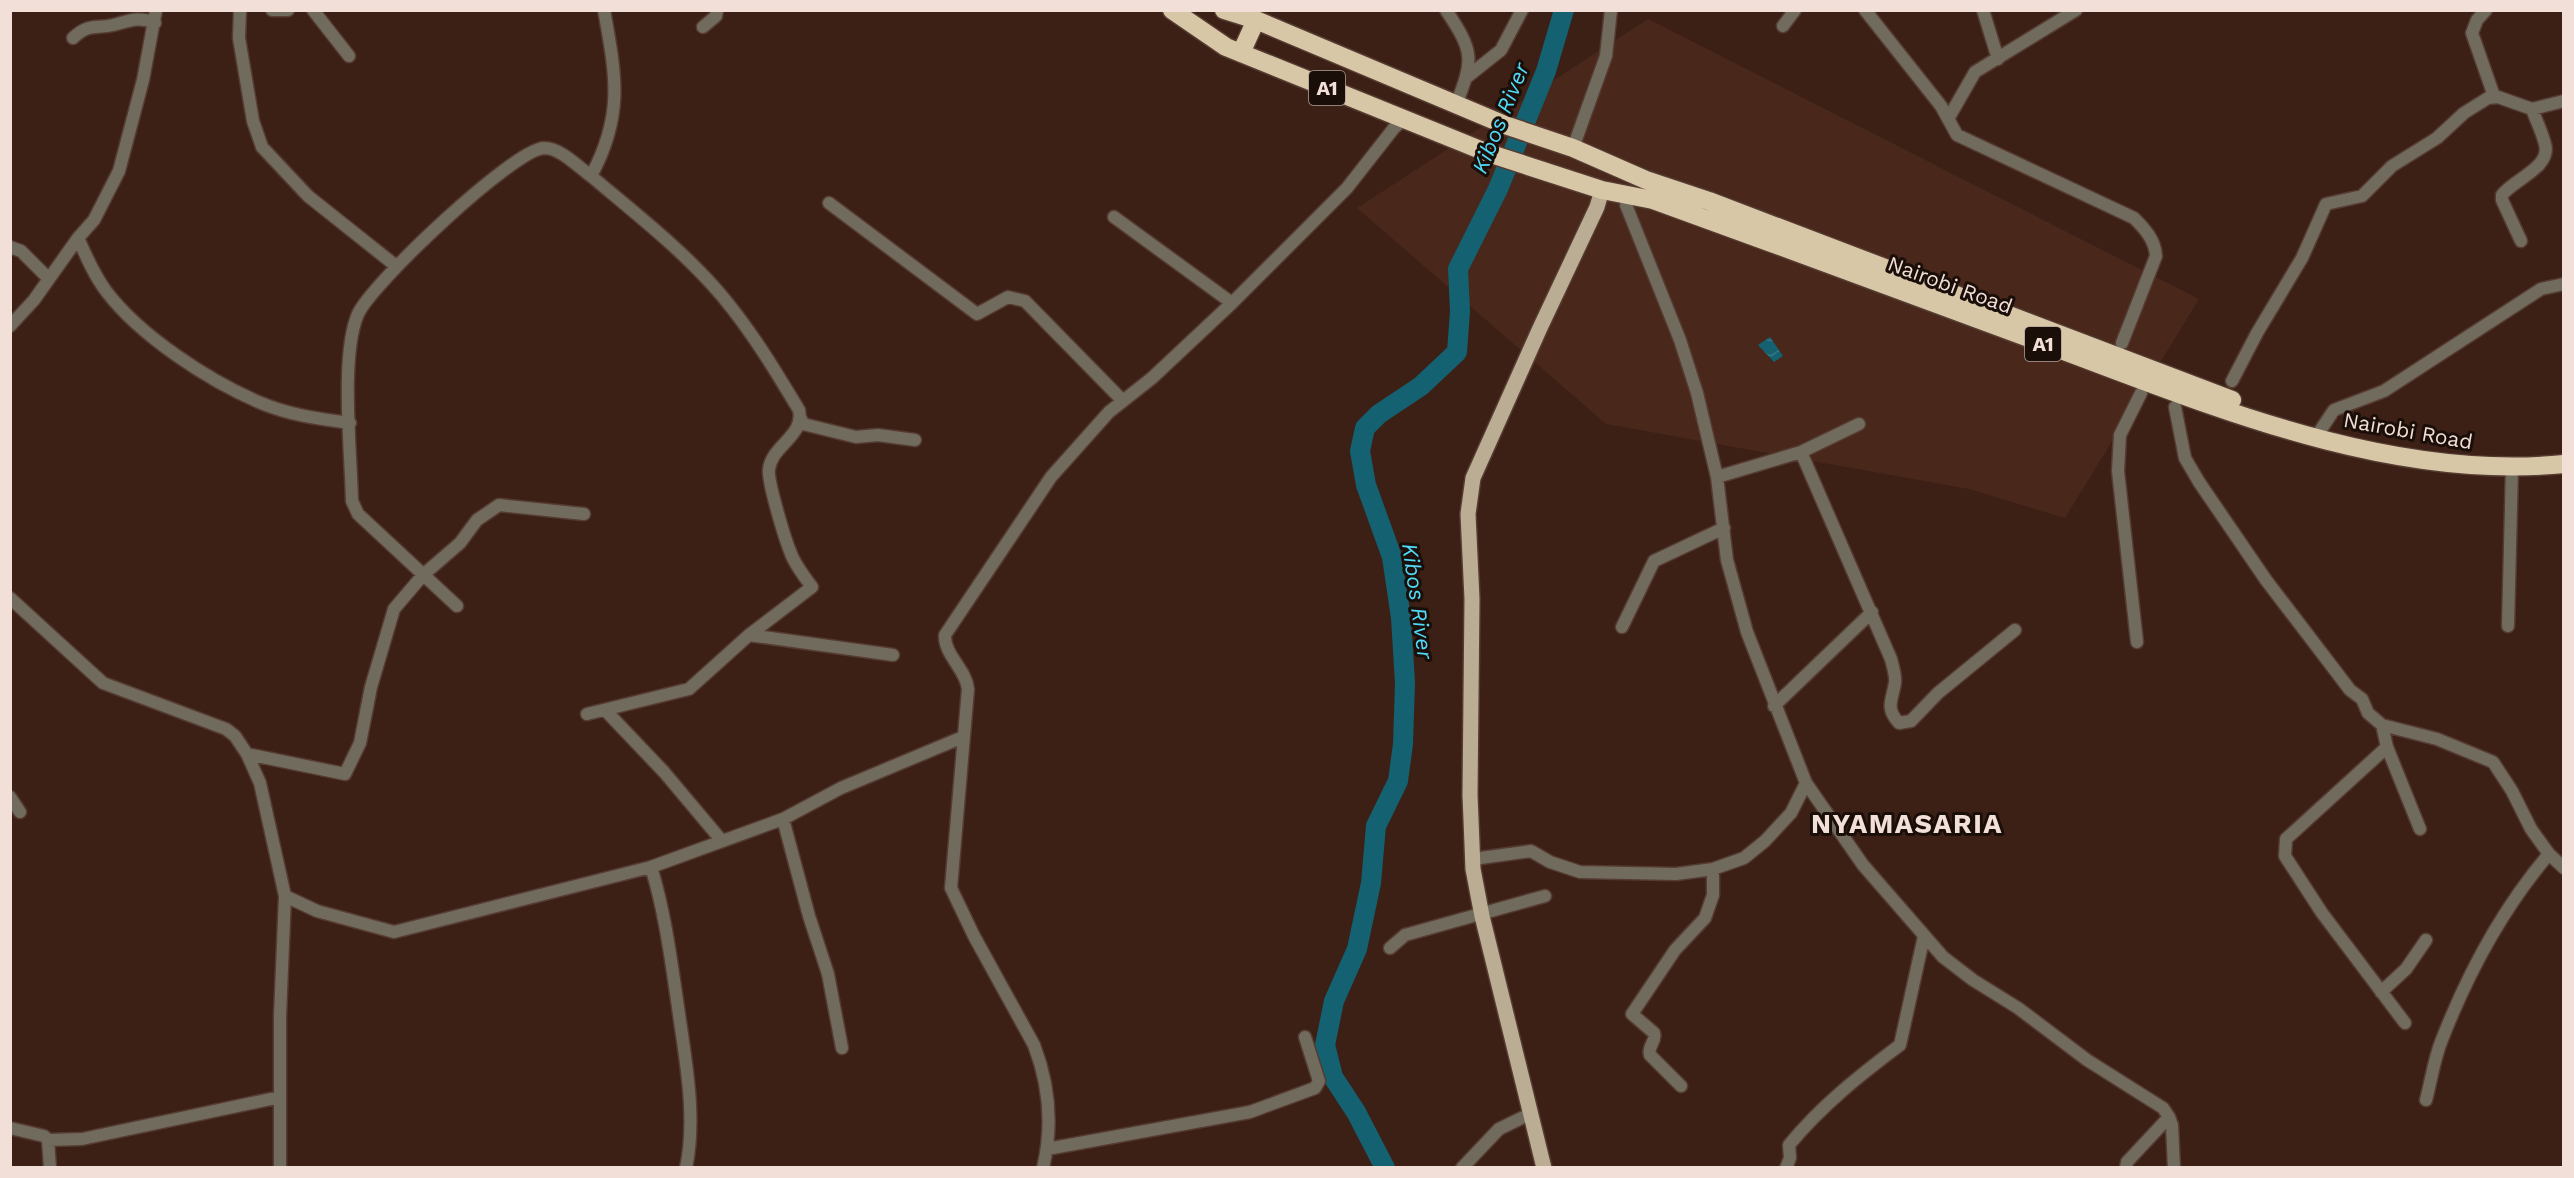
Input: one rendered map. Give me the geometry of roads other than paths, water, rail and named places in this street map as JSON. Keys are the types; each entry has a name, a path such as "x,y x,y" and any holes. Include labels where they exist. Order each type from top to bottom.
{"highway":[{"name":"A1","path":"1172,10 1226,47 1404,119"},
{"name":"A1","path":"1224,10 1256,20 1456,105"},
{"path":"1241,53 1256,20"},
{"name":"Nairobi Road","path":"1456,105 1505,125 1573,148 1646,180 1709,201 2319,431 2383,447 2446,456 2502,460 2564,456"},
{"name":"Nairobi Road","path":"1404,119 1488,153 1602,190 1664,204 2230,411 2360,449 2437,461 2512,468 2564,464"}],"main road":[{"path":"1544,1167 1482,916 1473,859 1470,795 1472,599 1469,496 1473,478 1597,207 1602,190"}],"street":[{"path":"240,10 239,38 253,121 262,147 308,196 396,266"},
{"path":"272,10 288,10"},
{"path":"313,10 349,56"},
{"path":"591,176 614,118 615,70 604,10"},
{"path":"703,27 716,16 717,10"},
{"path":"1446,10 1467,45 1471,60 1456,105"},
{"path":"1467,77 1501,50 1522,10"},
{"path":"1573,148 1606,56 1611,10"},
{"path":"1782,26 1795,10"},
{"path":"1865,10 1908,62 1957,135 2134,218 2143,226 2156,247 2156,256 2122,343"},
{"path":"1983,10 1998,59"},
{"path":"1948,119 1975,72 2076,10"},
{"path":"2486,10 2477,20 2472,33 2494,96"},
{"path":"10,326 94,220 119,171 156,17 136,19 111,26 97,25 82,30 74,38"},
{"path":"2232,381 2257,333 2302,258 2326,204 2362,196 2392,166 2437,138 2464,113 2494,96 2532,109 2564,101"},
{"path":"2521,241 2502,200 2506,190 2538,165 2547,146 2532,109"},
{"path":"1043,1167 1047,1149 1049,1101 1041,1063 1034,1045 974,936 951,888 968,680 944,640 946,631 1051,477 1109,412 1232,303 1347,188 1394,128 1404,119"},
{"path":"457,606 354,508 351,501 348,381 358,314 396,266 451,212 541,148 561,154 591,176 655,230 721,295 759,344 799,410 803,424 856,438 878,435 915,440"},
{"path":"829,203 977,314 1008,297 1025,301 1123,401"},
{"path":"1626,205 1680,340 1717,477 1727,560 1738,602 1774,706 1806,783 1863,865 1943,957 1973,980 2018,1008 2087,1060 2159,1104 2172,1125 2171,1143 2174,1167"},
{"path":"1114,217 1232,303"},
{"path":"78,238 107,291 128,314 143,329 206,374 261,404 305,417 350,423"},
{"path":"10,247 21,251 49,279"},
{"path":"2319,431 2334,410 2384,391 2541,289 2564,284"},
{"path":"2137,642 2128,543 2120,494 2119,444 2124,424 2141,393"},
{"path":"2175,407 2185,458 2199,482 2266,580 2350,690 2362,699 2368,713 2382,725 2437,739 2493,762 2512,791 2531,829 2549,854 2564,868"},
{"path":"587,714 689,689 749,635 812,587 790,552 768,471 774,455 799,427 801,419"},
{"path":"1717,477 1801,452 1859,424"},
{"path":"1801,452 1891,659 1895,680 1889,704 1891,714 1899,723 1911,721 1938,693 2015,630"},
{"path":"2508,626 2512,468"},
{"path":"247,754 345,774 360,743 371,687 394,609 423,575 460,543 477,520 499,505 584,514"},
{"path":"1622,627 1654,561 1724,528"},
{"path":"10,598 103,683 226,729 235,736 247,754 260,783 285,896 280,1167"},
{"path":"1774,706 1872,612"},
{"path":"749,635 893,655"},
{"path":"606,711 664,772 722,841"},
{"path":"2382,725 2387,747 2420,829"},
{"path":"285,896 317,911 394,932 651,867 783,819 841,788 963,737"},
{"path":"2387,747 2286,839 2284,848 2285,856 2322,913 2404,1023"},
{"path":"1473,859 1531,851 1550,862 1580,872 1676,874 1713,869 1744,858 1765,841 1791,813 1806,783"},
{"path":"10,797 20,812"},
{"path":"783,819 809,916 828,974 842,1048"},
{"path":"2426,1100 2440,1043 2494,929 2525,882 2549,854"},
{"path":"651,867 669,945 687,1068 690,1149 686,1167"},
{"path":"1681,1086 1650,1054 1654,1033 1632,1014 1675,950 1705,918 1713,895 1713,869"},
{"path":"1390,948 1405,935 1482,916 1545,896"},
{"path":"1786,1167 1790,1158 1789,1145 1798,1134 1854,1080 1900,1045 1924,936"},
{"path":"2381,992 2406,969 2426,940"},
{"path":"1047,1149 1250,1112 1315,1088 1319,1082 1305,1037"},
{"path":"48,1140 82,1138 280,1097"},
{"path":"1462,1167 1499,1129 1530,1114"},
{"path":"2126,1167 2127,1162 2169,1117"},
{"path":"10,1128 44,1136 48,1140 50,1167"}],"water":[{"path":"1770,337 1783,356 1774,362 1758,345"}],"waterway":[{"name":"Kibos River","path":"1385,1168 1356,1112 1333,1077 1325,1045 1334,1001 1357,949 1371,883 1376,826 1398,781 1403,744 1405,683 1401,618 1392,557 1366,485 1360,451 1365,428 1379,414 1421,386 1457,352 1460,311 1458,269 1498,189 1546,71 1564,10"}],"district":[{"name":"NYAMASARIA","path":"1907,824"}]}
